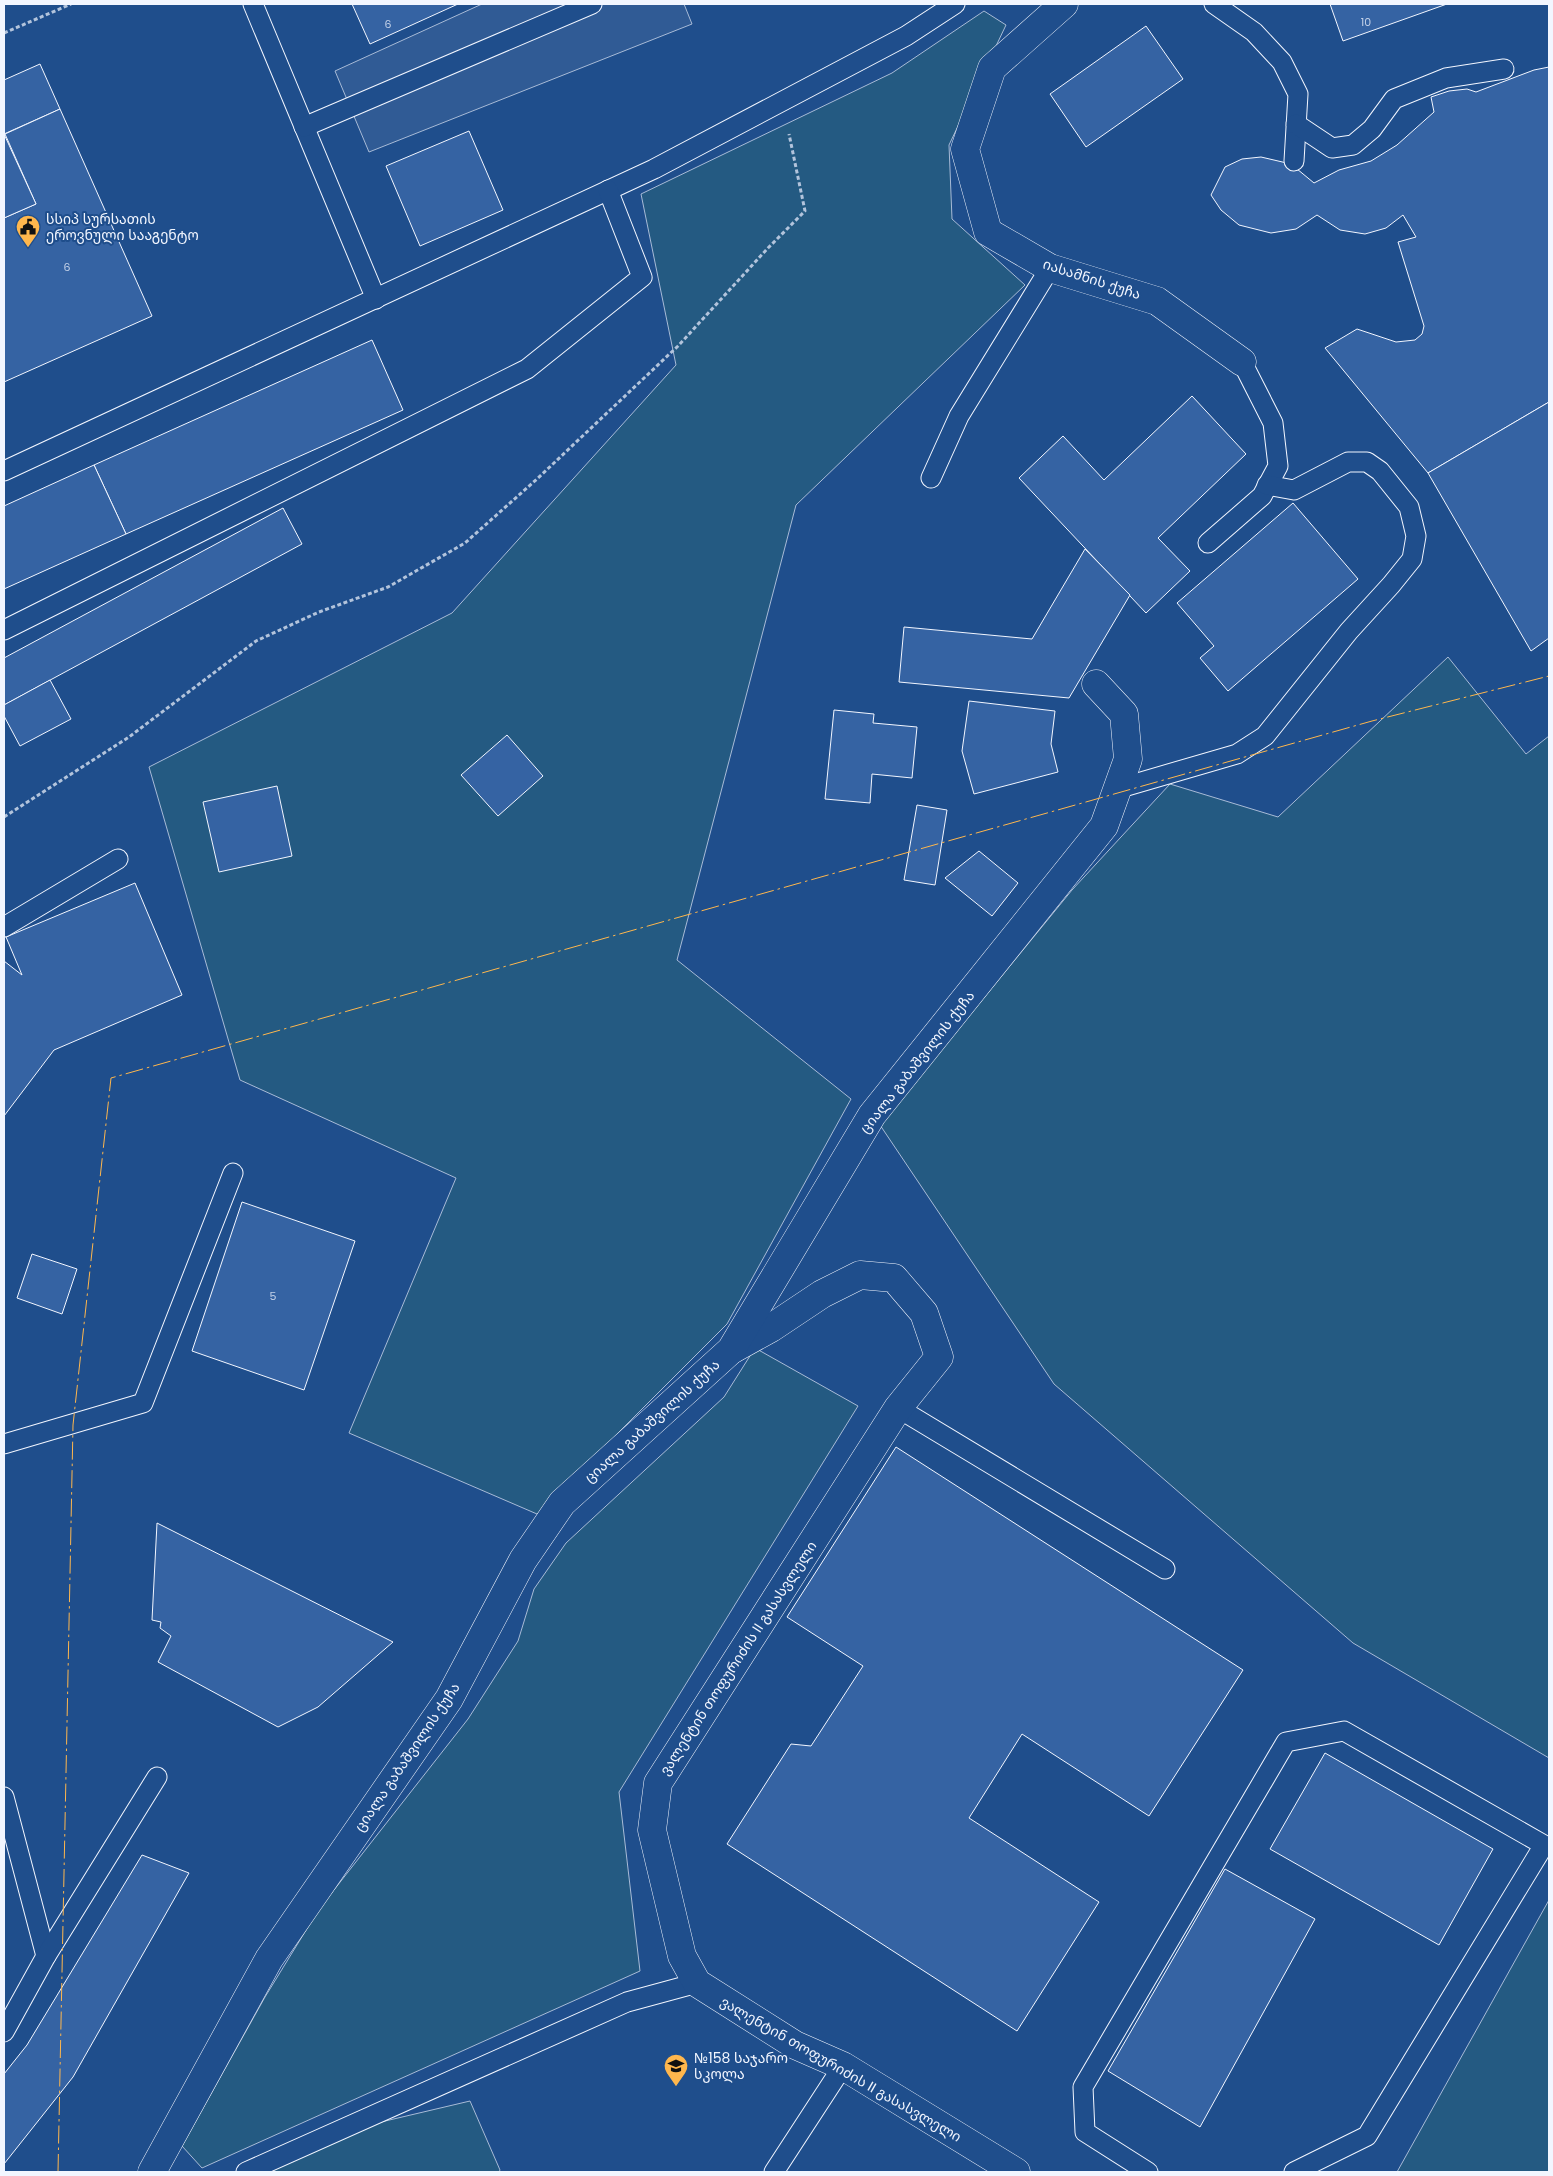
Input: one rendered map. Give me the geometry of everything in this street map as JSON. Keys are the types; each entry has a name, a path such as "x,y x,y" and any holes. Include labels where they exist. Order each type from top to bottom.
{"street":[{"name":"იასამნის ქუჩა","path":"1064,4 992,68 965,149 988,232 1050,268 1157,301 1242,362"},
{"name":"ციალა გაბაშვილის ქუჩა","path":"152,2172 269,1959 449,1699 523,1560 562,1503 731,1350 872,1115 1104,826 1128,759 1124,714 1096,684"},
{"name":"ვალენტინ თოფურიძის II გასასვლელი","path":"731,1350 771,1328 822,1294 860,1275 894,1278 924,1313 939,1357 898,1408 658,1783 652,1830 682,1956 697,1983 795,2045 843,2066 1016,2172"}],"lane":[{"path":"253,4 376,299"},
{"path":"304,127 592,4"},
{"path":"4,471 608,190 782,102 906,36 955,4"},
{"path":"1214,4 1254,32 1282,62 1298,94 1294,161"},
{"path":"1296,124 1332,148 1353,145 1372,129 1394,99 1446,78 1504,69"},
{"path":"4,630 527,369 642,277 608,190"},
{"path":"930,478 959,416 1050,268"},
{"path":"1208,543 1262,496 1278,466 1272,423 1242,362"},
{"path":"1117,789 1237,754 1265,736 1349,631 1412,559 1416,536 1409,507 1380,471 1367,462 1348,462 1294,490 1267,485"},
{"path":"4,927 118,859"},
{"path":"4,1444 143,1403 233,1174"},
{"path":"898,1408 1165,1569"},
{"path":"1148,2172 1085,2132 1083,2087 1286,1742 1344,1731 1544,1845 1367,2136 1294,2172"},
{"path":"4,2032 46,1956 157,1777"},
{"path":"4,1797 46,1956"},
{"path":"246,2172 627,2002 697,1983"},
{"path":"774,2172 843,2066"}],"path":[{"path":"4,33 72,4"},
{"path":"4,817 129,737 256,641 319,612 388,587 465,543 537,479 678,346 768,248 805,211 782,102"}],"shaded area":[{"path":"482,4 684,4 692,24 369,152 335,71"},
{"path":"984,11 1006,25 949,145 952,219 1025,285 796,505 677,960 851,1099 727,1324 537,1514 349,1433 456,1178 240,1080 149,767 452,613 676,365 641,194 892,73"},
{"path":"1448,657 1526,754 1549,736 1549,1758 1353,1643 1054,1384 880,1125 1072,890 1170,784 1278,817"},
{"path":"755,1348 858,1406 619,1792 640,1971 202,2168 182,2146 265,1997 319,1909 468,1719 518,1641 534,1589 566,1543 724,1397"},
{"path":"1549,1900 1549,2172 1397,2172"},
{"path":"470,2101 500,2170 499,2172 251,2172 364,2126"}],"building":[{"path":"352,4 458,4 370,44"},
{"path":"1330,4 1447,4 1343,41"},
{"path":"1146,26 1183,79 1086,147 1050,94"},
{"path":"40,64 60,109 4,134 4,80"},
{"path":"1549,67 1549,402 1428,473 1325,348 1357,329 1396,342 1415,340 1422,334 1424,326 1398,242 1416,237 1403,215 1386,228 1365,234 1340,230 1317,215 1296,229 1271,233 1239,225 1221,210 1211,195 1225,167 1242,159 1261,157 1291,164 1314,183 1339,170 1371,161 1397,145 1434,112 1431,97 1449,91 1467,89 1476,92 1534,70"},
{"path":"60,109 152,316 4,382 4,218 36,204 5,134"},
{"path":"469,131 503,210 420,246 386,166"},
{"path":"4,134 36,204 4,218"},
{"path":"372,340 403,410 126,534 94,465"},
{"path":"1192,396 1246,454 1158,538 1190,571 1146,613 1019,478 1063,436 1104,480"},
{"path":"1549,402 1549,638 1531,651 1428,473"},
{"path":"94,465 126,534 4,589 4,506"},
{"path":"1293,503 1358,579 1228,691 1200,658 1214,646 1177,603"},
{"path":"283,508 302,544 4,705 4,658"},
{"path":"1085,549 1130,595 1069,698 899,682 904,627 1032,639"},
{"path":"50,680 71,719 20,746 4,716 4,705"},
{"path":"969,701 1055,711 1051,744 1058,772 974,794 962,751"},
{"path":"834,710 874,714 873,723 917,727 912,778 872,774 870,803 825,799"},
{"path":"507,735 543,776 498,816 461,775"},
{"path":"277,786 292,856 219,872 203,802"},
{"path":"917,805 947,810 935,885 904,880"},
{"path":"979,851 1018,883 992,916 945,878"},
{"path":"135,883 182,995 54,1050 4,1116 4,961 22,975 6,937"},
{"path":"242,1202 355,1241 304,1390 192,1351"},
{"path":"32,1254 77,1269 62,1314 17,1298"},
{"path":"896,1447 1243,1670 1149,1816 1022,1734 969,1818 1099,1902 1017,2031 727,1844 791,1744 811,1746 863,1666 787,1617"},
{"path":"157,1523 393,1642 318,1707 278,1727 158,1662 171,1636 160,1628 161,1622 152,1620"},
{"path":"1325,1753 1493,1849 1439,1945 1270,1849"},
{"path":"142,1855 189,1873 73,2077 4,2164 4,2074 27,2045"},
{"path":"1225,1869 1315,1919 1200,2127 1108,2071"}],"power":[{"path":"58,2172 73,1425 111,1078 1372,721 1549,676"}],"place":[{"name":"სსიპ სურსათის ეროვნული სააგენტო","path":"28,248"},
{"name":"№158 საჯარო სკოლა","path":"676,2087"}]}
